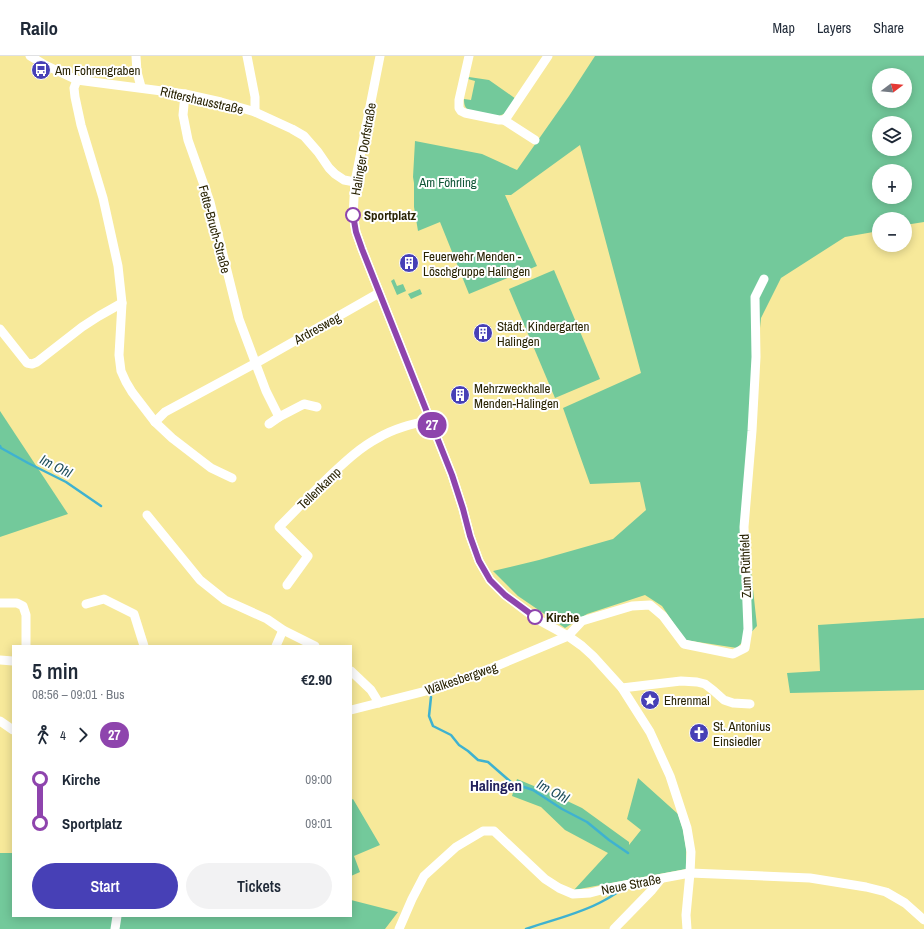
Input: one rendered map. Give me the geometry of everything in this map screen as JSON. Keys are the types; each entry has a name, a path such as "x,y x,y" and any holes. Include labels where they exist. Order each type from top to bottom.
{"street":[{"name":"Rittershausstraße","path":"30,56 45,66 77,80 141,87 185,94 221,102 255,112 292,128 304,136 335,174 344,180 355,182"},
{"path":"136,56 137,72 141,87"},
{"path":"247,56 255,97 255,112"},
{"name":"Halinger Dorfstraße","path":"380,56 355,182 353,215 356,232 452,475 479,561 490,580 505,595 536,618 568,636 593,656 622,688 650,732 670,776 688,828 691,852 686,929"},
{"path":"469,56 460,100 459,108 461,111 504,120 535,140"},
{"path":"504,120 548,56"},
{"path":"77,80 74,88 74,97 103,198 118,266 122,303 119,355 121,371 132,392 155,422 172,438 211,468 232,478"},
{"name":"Fette-Bruch-Straße","path":"185,94 183,115 188,140 210,202 239,319 256,363"},
{"name":"Zum Rüthfeld","path":"568,636 582,621 632,606 650,605 663,616 684,644 733,654 745,648 748,629 744,527 756,357 755,297 764,279"},
{"name":"Ardresweg","path":"155,422 165,412 256,363 379,293"},
{"path":"0,329 26,363 32,364 37,362 93,320 122,303"},
{"path":"256,363 266,391 279,417"},
{"path":"269,424 304,404 317,407"},
{"name":"Tellenkamp","path":"287,585 308,556 278,527 357,451 391,431 430,420"},
{"path":"147,515 200,580 225,600 267,619 283,630 313,645"},
{"path":"86,604 104,599 134,614 144,645"},
{"path":"0,603 17,603 23,606 26,615 26,645"},
{"path":"276,645 283,630"},
{"name":"Wälkesbergweg","path":"352,710 426,691 480,673 568,636"},
{"path":"0,660 12,661"},
{"path":"352,672 371,690 379,703"},
{"path":"622,688 681,681 698,682 705,684 724,700 733,703 750,704"},
{"path":"0,722 12,729"},
{"name":"Neue Straße","path":"399,929 424,876 456,847 483,831 494,831 545,879 559,888 573,894 590,893 690,873 810,878 866,887 886,892 905,903 924,920"},
{"path":"614,929 661,879"},
{"path":"115,929 117,917"}],"green space":[{"name":"Am Föhrling","path":"595,56 924,56 924,222 912,224 912,212 872,212 872,232 845,237 781,278 761,318 743,497 757,626 737,648 685,640 662,606 645,595 587,614 565,628 518,596 493,571 539,560 613,539 646,510 640,482 590,484 563,408 641,373 580,145 511,195 505,195 537,266 469,294 440,222 418,231 414,207 413,177 415,141 482,154 517,170"},
{"path":"469,77 489,80 516,99 506,113 499,116 470,111 465,106 464,99 471,100 475,81 468,79"},
{"path":"554,270 600,379 555,398 509,289"},
{"path":"394,279 397,286 403,284 406,291 397,295 391,281"},
{"path":"420,289 422,294 411,299 408,294"},
{"path":"0,411 68,514 0,537"},
{"path":"924,618 924,690 790,693 787,673 820,671 818,625"},
{"path":"638,778 678,814 683,830 686,848 686,869 574,890 608,853 565,830 541,807 512,796 517,779 582,808 629,842 629,845 641,830 627,819"},
{"path":"352,800 380,845 354,856 360,872 352,876"},
{"path":"0,853 12,853 12,917 352,917 352,900 398,912 385,929 0,929"}],"waterway":[{"name":"Im Ohl","path":"0,446 28,463 66,482 101,506"},
{"name":"Im Ohl","path":"431,697 429,716 433,726 451,735 459,745 478,760 488,762 512,783 533,790 562,809 587,822 628,853"},
{"path":"526,929 585,910 621,890"}],"bus line":[{"name":"27","path":"353,215 356,232 362,249 452,475 479,561 490,580 505,595 535,617"}],"place":[{"name":"Am Fohrengraben","path":"41,70"},
{"name":"Sportplatz","path":"353,215"},
{"name":"Feuerwehr Menden - Löschgruppe Halingen","path":"409,263"},
{"name":"Städt. Kindergarten Halingen","path":"483,333"},
{"name":"Mehrzweckhalle Menden-Halingen","path":"460,395"},
{"name":"Kirche","path":"535,617"},
{"name":"Ehrenmal","path":"650,700"},
{"name":"St. Antonius Einsiedler","path":"699,733"}],"district":[{"name":"Halingen","path":"496,786"}]}
